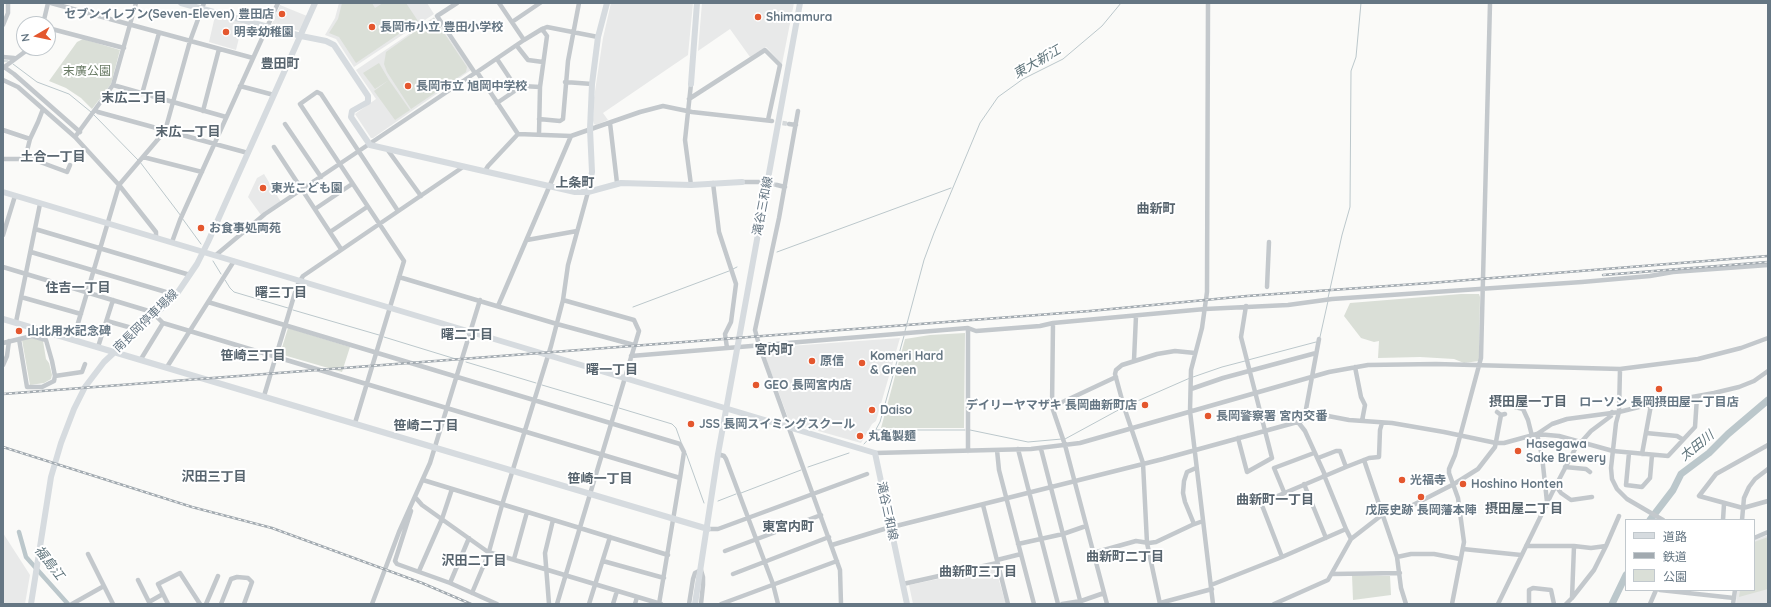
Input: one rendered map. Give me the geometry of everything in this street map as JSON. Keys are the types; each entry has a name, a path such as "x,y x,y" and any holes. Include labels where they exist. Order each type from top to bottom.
{"street":[{"path":"3,25 8,13 8,3"},
{"path":"46,16 50,3 253,58"},
{"path":"75,137 113,85 136,3"},
{"path":"181,3 203,6 267,27 326,41 334,45 368,96 368,102 352,111 351,117 370,145 570,192 588,192 617,184 691,185 760,182"},
{"path":"172,242 182,215 278,3"},
{"name":"南長岡停車場線","path":"31,604 51,477 66,428 85,387 104,362 176,295 190,275 204,251 316,3"},
{"path":"457,3 437,16 518,134"},
{"path":"499,3 524,40"},
{"path":"512,22 540,3"},
{"path":"539,119 560,121 563,119 565,82 572,32 579,3"},
{"path":"472,593 488,552 512,471 526,431 557,324 563,300 568,265 588,192 592,172 590,129 592,84 598,37 606,3"},
{"path":"691,185 684,140 691,84 697,3"},
{"name":"滝谷三和線","path":"695,604 708,529 718,454 800,3"},
{"path":"1208,3 1207,241 1205,309 1191,370 1190,411 1213,604"},
{"path":"1452,604 1463,549 1464,535 1462,515 1454,484 1449,473 1480,365 1490,3"},
{"path":"73,340 119,185 164,131 190,41 203,6"},
{"path":"216,255 265,214 542,29 550,27 598,37"},
{"path":"539,134 540,87 547,36 542,29"},
{"path":"56,30 124,48"},
{"path":"142,94 160,32"},
{"path":"517,46 528,60 543,62"},
{"path":"203,111 219,49"},
{"path":"485,171 518,134 571,136 663,106 687,111 770,121 780,65 765,50 689,99"},
{"path":"18,56 4,67 80,132"},
{"path":"3,57 13,59"},
{"path":"497,59 517,89"},
{"path":"3,80 18,87 75,137 119,185 156,232 156,237"},
{"path":"565,82 592,84"},
{"path":"113,85 226,117"},
{"path":"240,86 274,95"},
{"path":"497,103 524,86 540,87"},
{"path":"355,423 404,261 300,104 317,92 321,94 398,211"},
{"path":"25,159 30,140 43,109"},
{"path":"95,110 164,131 248,153"},
{"path":"798,111 780,218 756,324 759,345 837,561 840,575 841,604"},
{"path":"610,123 617,184"},
{"path":"285,124 321,177"},
{"path":"789,124 796,125"},
{"path":"3,130 30,140"},
{"path":"498,306 571,136"},
{"path":"274,147 342,249"},
{"path":"387,149 421,196"},
{"path":"3,159 32,159 67,172 70,165"},
{"path":"141,160 202,172"},
{"path":"264,396 297,286 303,276 463,167"},
{"path":"713,183 719,232 736,284 730,322 725,334 727,348"},
{"path":"315,209 352,184"},
{"path":"777,186 785,187"},
{"path":"3,192 727,408 789,428 875,452 1041,449 1065,445 1131,429 1312,377 1356,367 1391,364 1620,369 1698,359 1735,350 1768,338"},
{"path":"3,235 15,196"},
{"path":"16,322 40,204"},
{"path":"330,232 367,207"},
{"path":"35,229 190,275"},
{"path":"526,240 578,231"},
{"path":"1267,287 1269,242"},
{"path":"31,252 176,295"},
{"path":"167,367 234,261"},
{"path":"631,356 968,328 976,331 1040,326 1053,323 1205,309 1288,305 1332,299 1582,282 1768,264"},
{"path":"3,267 152,312 163,323 680,478"},
{"path":"399,277 557,324 634,345"},
{"path":"21,297 81,314"},
{"path":"98,347 107,321 112,300"},
{"path":"373,603 399,532 423,480 435,448 480,300"},
{"path":"557,604 639,331 634,320 563,300"},
{"path":"208,302 680,444 684,452 660,604 488,552 418,501 415,497"},
{"path":"1238,438 1247,472 1272,458 1241,337 1246,306"},
{"path":"1134,360 1136,316"},
{"path":"3,319 708,529 718,529 747,517 867,474"},
{"path":"107,321 139,330"},
{"path":"141,359 163,323"},
{"path":"1053,323 1052,407 1065,445 1107,604"},
{"path":"32,336 34,328"},
{"path":"968,328 968,451"},
{"path":"19,339 28,387 42,387 54,380 55,376 52,361 44,338 47,331"},
{"path":"3,343 32,336 44,338"},
{"path":"1304,420 1319,339"},
{"path":"3,365 7,356 9,341"},
{"path":"1195,353 1175,351 1134,360 1116,370 1116,377 1131,429 1143,463 1147,543 1160,603 1211,587 1346,528"},
{"path":"1191,388 1249,370 1316,353"},
{"path":"55,376 82,372 85,364"},
{"path":"1356,367 1361,398 1364,405 1362,421"},
{"path":"1620,369 1619,412 1610,468 1614,485 1623,496 1661,519"},
{"path":"1535,435 1552,424 1560,421 1619,412 1697,397 1747,384 1768,371"},
{"path":"1052,407 1116,377"},
{"path":"832,545 891,528 1324,416 1421,428 1496,442 1509,442 1535,435 1559,436 1613,450 1668,456 1695,427 1697,397"},
{"path":"1642,454 1651,405"},
{"path":"1515,407 1523,409 1535,435 1542,456 1547,504"},
{"path":"1498,604 1521,555 1575,449 1591,431 1612,416 1612,412"},
{"path":"1274,604 1325,582 1332,574 1352,539 1383,514 1396,508 1413,505 1454,484 1478,469 1494,450 1501,414"},
{"path":"1298,422 1305,431 1314,453 1318,458 1346,528 1352,539"},
{"path":"1261,503 1325,475 1364,460 1380,457 1380,430 1382,423"},
{"path":"1646,432 1677,436 1682,440"},
{"path":"1768,445 1716,474 1700,496 1724,504 1743,508 1768,501"},
{"path":"1018,449 1058,604"},
{"path":"1041,449 1052,486 1081,602"},
{"path":"997,450 999,470 1034,604"},
{"path":"1318,458 1336,451 1340,451 1346,467"},
{"name":"滝谷三和線","path":"875,452 907,604"},
{"path":"1284,492 1274,468 1314,453"},
{"path":"1630,453 1626,485 1642,487 1650,478 1652,455"},
{"path":"718,454 724,456 726,459 773,584 778,604"},
{"path":"1364,460 1396,556 1400,573 1401,588 1406,604"},
{"path":"1566,467 1586,469 1590,472"},
{"path":"1194,524 1183,493 1184,481 1187,472 1196,468"},
{"path":"1742,519 1748,487 1754,479 1768,469"},
{"path":"423,480 668,555"},
{"path":"1304,484 1326,538"},
{"path":"1556,486 1561,493 1571,500 1592,497"},
{"path":"420,571 442,519 452,489"},
{"path":"1258,495 1282,557"},
{"path":"412,503 411,511 395,561 397,564 420,571 498,604"},
{"path":"1723,519 1724,504"},
{"path":"983,505 1008,604"},
{"path":"514,559 527,512"},
{"path":"725,551 821,515"},
{"path":"1566,604 1594,570 1619,516"},
{"path":"549,604 544,553 553,520"},
{"path":"1093,553 1136,542 1147,543 1160,541 1203,521"},
{"path":"1018,544 1063,534 1086,526"},
{"path":"1755,538 1768,532"},
{"path":"589,604 610,537"},
{"path":"733,574 829,537"},
{"path":"450,584 469,538"},
{"path":"1526,546 1574,546 1591,548 1606,546"},
{"path":"1572,598 1574,546"},
{"path":"1463,549 1521,555"},
{"path":"88,554 113,604"},
{"path":"903,584 1021,554"},
{"path":"1396,556 1411,554 1434,554 1460,559"},
{"path":"603,561 664,578"},
{"path":"721,604 837,561"},
{"path":"689,604 695,573 701,570 703,577 701,604"},
{"path":"168,604 158,584 180,573 200,604"},
{"path":"1332,574 1400,573"},
{"path":"206,604 218,576"},
{"path":"221,604 231,579 236,577 248,578 252,582 244,604"},
{"path":"138,580 148,602 163,594"},
{"path":"72,603 104,586"},
{"path":"1529,604 1529,590 1533,588 1551,590 1554,604"},
{"path":"613,604 617,591"},
{"path":"1650,604 1656,591"},
{"path":"1669,591 1734,598"},
{"path":"1733,604 1735,591"},
{"path":"1062,604 1081,602 1104,593"},
{"path":"635,604 637,597"}],"shaded area":[{"name":"長岡市小立 豊田小学校","path":"339,3 427,3 434,14 354,67 336,39 325,35 335,18"},
{"path":"611,3 693,3 688,55 603,113 608,120 596,125 593,121 594,98 603,38"},
{"path":"702,3 794,3 782,64 766,47 750,57 730,29 698,51"},
{"path":"280,5 307,16 300,31 272,24"},
{"name":"明幸幼稚園","path":"215,16 243,22 236,50 209,42"},
{"name":"長岡市立 旭岡中学校","path":"434,17 471,70 371,138 355,114 376,99 356,70"},
{"name":"東光こども園","path":"264,174 281,202 261,215 248,197 257,178"},
{"path":"900,338 876,421 872,424 861,443 790,423 762,348"},
{"path":"3,533 30,575 25,604 3,604"},
{"path":"1768,535 1768,604 1736,604 1737,591 1755,591 1755,540"},
{"path":"995,567 1006,604 913,604 909,585"}],"green space":[{"name":"長岡市小立 豊田小学校","path":"342,3 372,3 375,8 383,3 406,3 418,21 356,63 339,37 329,33 338,19"},
{"name":"長岡市立 旭岡中学校","path":"434,18 467,67 466,72 411,109 387,72 384,64 386,52"},
{"name":"末廣公園","path":"83,39 120,50 111,84 92,109 81,98 66,88 49,81 77,42"},
{"path":"379,63 389,80 375,89 363,73"},
{"path":"389,80 410,110 395,120 374,91"},
{"path":"1461,294 1479,294 1480,297 1479,361 1464,363 1454,359 1420,357 1378,358 1379,341 1374,342 1361,338 1344,316 1350,303"},
{"path":"288,328 350,347 342,372 280,354"},
{"path":"965,333 964,428 881,428 905,339 930,335"},
{"path":"32,338 43,341 46,359 49,363 52,375 51,379 44,383 30,385 22,340"},
{"path":"1768,537 1768,589 1739,597 1740,591 1755,591 1755,542"},
{"path":"1352,575 1390,576 1391,595 1353,600"}],"waterway":[{"name":"東大新江","path":"905,331 924,260 980,123 998,97 1023,79 1063,59 1102,26 1121,3"},
{"path":"1328,298 1350,207 1351,71 1356,57 1361,3"},
{"path":"3,61 8,61"},
{"path":"13,64 37,82 69,94 91,112"},
{"path":"94,115 138,160"},
{"path":"140,162 181,216"},
{"path":"777,252 951,188"},
{"path":"182,218 201,244"},
{"path":"213,261 221,274"},
{"path":"733,269 737,267"},
{"path":"633,307 729,271"},
{"path":"225,280 234,292 288,308"},
{"path":"1320,337 1328,301"},
{"path":"293,310 379,335"},
{"path":"864,444 874,433 880,422 904,336"},
{"path":"384,337 459,360"},
{"path":"1248,360 1316,342"},
{"path":"1193,377 1245,361"},
{"path":"466,362 536,383"},
{"path":"1126,406 1190,378"},
{"path":"542,385 613,406"},
{"name":"太田川","path":"1651,519 1673,490 1681,474 1709,453 1728,434 1768,400"},
{"path":"619,408 672,424 676,428 681,442"},
{"path":"1065,439 1122,408"},
{"path":"876,430 965,430"},
{"path":"970,430 1028,442 1062,439"},
{"path":"686,453 704,503"},
{"path":"808,467 849,453"},
{"path":"741,493 801,470"},
{"path":"718,501 736,494"},
{"name":"福島江","path":"19,532 26,557 68,604"},
{"name":"太田川","path":"1612,604 1625,577"}],"tunnel":[{"path":"776,122 789,124"},
{"path":"760,182 777,185"}],"railway":[{"path":"3,394 1090,311 1247,296 1768,256"},
{"path":"1603,275 1768,262"},
{"path":"3,447 192,507 272,528 422,583 471,604"}],"place":[{"name":"セブンイレブン(Seven-Eleven) 豊田店","path":"282,14"},
{"name":"Shimamura","path":"758,17"},
{"name":"長岡市小立 豊田小学校","path":"372,27"},
{"name":"明幸幼稚園","path":"226,32"},
{"name":"長岡市立 旭岡中学校","path":"408,86"},
{"name":"東光こども園","path":"263,188"},
{"name":"お食事処両苑","path":"201,228"},
{"name":"山北用水記念碑","path":"19,331"},
{"name":"原信","path":"812,361"},
{"name":"Komeri Hard & Green","path":"862,363"},
{"name":"GEO 長岡宮内店","path":"756,385"},
{"name":"ローソン 長岡摂田屋一丁目店","path":"1659,389"},
{"name":"デイリーヤマザキ 長岡曲新町店","path":"1145,405"},
{"name":"Daiso","path":"872,410"},
{"name":"長岡警察署 宮内交番","path":"1208,416"},
{"name":"JSS 長岡スイミングスクール","path":"691,424"},
{"name":"丸亀製麺","path":"860,436"},
{"name":"Hasegawa Sake Brewery","path":"1518,451"},
{"name":"光福寺","path":"1402,480"},
{"name":"Hoshino Honten","path":"1463,484"},
{"name":"戊辰史跡 長岡藩本陣","path":"1421,497"}],"district":[{"name":"豊田町","path":"280,64"},
{"name":"末広二丁目","path":"134,98"},
{"name":"末広一丁目","path":"188,132"},
{"name":"土合一丁目","path":"53,157"},
{"name":"上条町","path":"575,183"},
{"name":"曲新町","path":"1156,209"},
{"name":"住吉一丁目","path":"78,288"},
{"name":"曙三丁目","path":"281,293"},
{"name":"曙二丁目","path":"467,335"},
{"name":"宮内町","path":"774,350"},
{"name":"笹崎三丁目","path":"253,356"},
{"name":"曙一丁目","path":"612,370"},
{"name":"摂田屋一丁目","path":"1528,402"},
{"name":"笹崎二丁目","path":"426,426"},
{"name":"沢田三丁目","path":"214,477"},
{"name":"笹崎一丁目","path":"600,479"},
{"name":"曲新町一丁目","path":"1275,500"},
{"name":"摂田屋二丁目","path":"1524,509"},
{"name":"東宮内町","path":"788,527"},
{"name":"曲新町二丁目","path":"1125,557"},
{"name":"沢田二丁目","path":"474,561"},
{"name":"曲新町三丁目","path":"978,572"}]}
